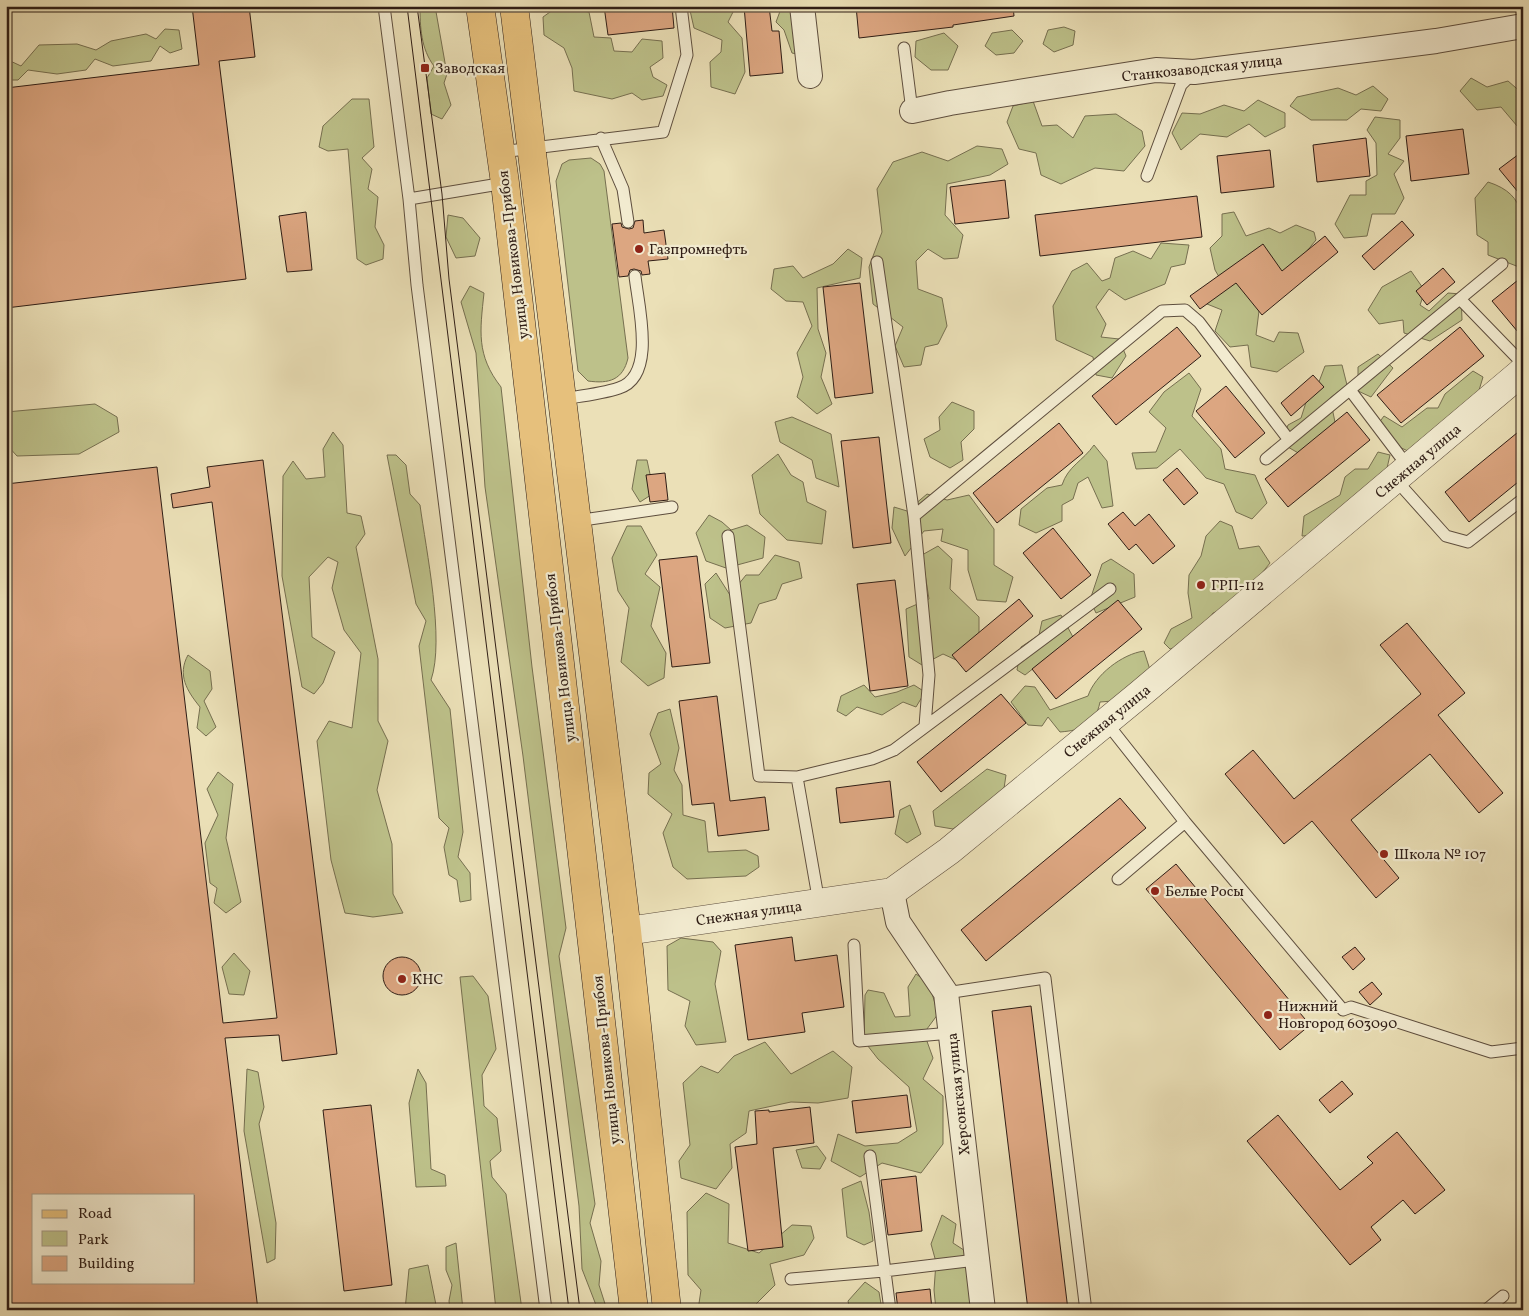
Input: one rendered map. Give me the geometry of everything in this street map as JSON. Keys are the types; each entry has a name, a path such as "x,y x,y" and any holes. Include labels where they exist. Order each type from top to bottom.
{"main road":[{"name":"улица Новикова-Прибоя","path":"480,6 505,183 634,1310"},
{"name":"улица Новикова-Прибоя","path":"514,6 627,931 667,1310"}],"street":[{"path":"802,6 810,76"},
{"name":"Станкозаводская улица","path":"912,111 950,103 1156,70 1194,72 1436,41 1523,26"},
{"name":"Снежная улица","path":"627,931 892,892 949,851 1523,371"},
{"name":"Херсонская улица","path":"892,892 898,922 946,993 983,1310"}],"lane":[{"path":"384,6 409,198 418,294 546,1310"},
{"path":"501,152 601,138 663,132 687,55 681,6"},
{"path":"904,48 912,111"},
{"path":"1147,176 1182,85 1194,72"},
{"path":"601,138 623,188 628,222"},
{"path":"409,198 505,183"},
{"path":"877,262 914,516 930,675 925,726"},
{"path":"1266,459 1502,264"},
{"path":"562,399 620,388 634,377 644,353 635,276"},
{"path":"1460,299 1523,364"},
{"path":"914,516 1162,311 1185,310 1199,322 1289,440"},
{"path":"1350,390 1402,474 1446,536 1468,542 1523,499"},
{"path":"576,521 672,507"},
{"path":"728,536 759,776 797,777 872,759 894,750 1110,589"},
{"path":"1106,721 1185,822 1343,1010 1351,1007 1491,1052 1523,1048"},
{"path":"797,777 819,903"},
{"path":"1118,879 1185,822"},
{"path":"854,945 859,1041 951,1033"},
{"path":"946,993 1045,978 1085,1303"},
{"path":"870,1156 890,1310"},
{"path":"791,1279 884,1272 976,1260"},
{"path":"1486,1310 1503,1296"}],"green space":[{"path":"420,6 435,6 447,74 444,83 451,105 442,119 431,114 427,78 434,66 424,45"},
{"path":"689,6 736,6 728,22 742,38 745,72 735,94 711,87 710,62 721,52 722,40 694,28"},
{"path":"782,6 803,6 801,55 792,53 784,30 776,22"},
{"path":"557,7 589,12 594,37 611,38 614,51 632,52 642,39 662,41 663,58 650,67 653,77 667,85 663,96 642,100 632,93 612,99 574,91 572,68 564,48 544,35 543,17"},
{"path":"1064,27 1075,31 1073,45 1054,52 1043,44 1048,30"},
{"path":"165,29 179,30 182,49 170,53 160,46 151,61 113,66 95,59 86,70 57,74 28,70 18,80 6,80 6,59 21,66 39,45 77,44 96,50 111,41 146,34 156,39"},
{"path":"1012,30 1023,41 1014,53 996,55 985,46 992,33"},
{"path":"944,33 958,46 948,70 931,70 915,57 916,41"},
{"path":"1471,78 1487,87 1508,81 1523,94 1523,133 1501,107 1477,110 1460,91"},
{"path":"1373,86 1388,99 1381,111 1361,109 1347,120 1311,120 1290,106 1297,97 1338,88 1356,95"},
{"path":"352,99 369,99 374,147 362,158 372,169 368,189 378,197 375,227 384,245 383,259 366,265 357,259 348,149 328,151 319,147 323,126"},
{"path":"1258,100 1285,113 1285,127 1265,137 1249,124 1227,137 1200,134 1181,150 1172,133 1182,113 1200,114 1224,105 1244,111"},
{"path":"1033,101 1042,126 1057,125 1073,138 1085,116 1116,114 1142,131 1145,146 1124,171 1095,168 1061,184 1041,175 1036,153 1019,149 1007,122 1013,106"},
{"path":"1375,117 1400,120 1400,138 1388,154 1404,161 1394,174 1404,198 1395,214 1372,214 1367,236 1344,238 1335,224 1350,195 1366,195 1366,181 1377,175 1376,143 1367,130"},
{"path":"977,146 1002,149 1008,164 990,175 947,184 945,215 963,235 958,258 944,259 928,249 916,261 918,289 942,298 947,326 938,344 925,347 921,365 904,367 895,346 903,327 873,304 869,267 882,232 877,189 893,162 922,152 948,161"},
{"path":"591,158 600,164 604,171 628,358 619,376 602,382 588,381 578,371 556,181 562,164 569,160"},
{"path":"1488,182 1511,194 1521,212 1523,223 1523,262 1519,267 1488,255 1488,242 1477,235 1475,198"},
{"path":"1234,212 1246,236 1269,228 1280,233 1296,225 1314,232 1316,240 1282,281 1260,303 1256,335 1274,342 1279,332 1298,333 1304,352 1277,372 1251,367 1248,345 1230,347 1215,331 1222,310 1202,302 1222,282 1215,270 1210,248 1222,236 1222,214"},
{"path":"448,215 463,218 480,238 475,256 456,258 446,237"},
{"path":"1161,243 1189,245 1185,264 1171,267 1165,284 1125,300 1109,289 1096,307 1106,324 1101,337 1119,339 1126,356 1112,378 1096,375 1093,357 1056,340 1053,306 1072,271 1087,263 1102,281 1110,278 1115,258 1133,251 1151,259"},
{"path":"848,249 862,258 860,278 817,288 818,329 826,353 821,377 832,404 817,414 797,397 803,377 797,353 812,326 803,302 786,301 771,289 774,269 793,266 803,278 833,264"},
{"path":"1411,271 1425,291 1420,305 1429,311 1448,293 1461,294 1462,320 1430,341 1404,333 1403,320 1379,324 1368,310 1382,287"},
{"path":"470,286 484,293 481,319 482,342 487,364 501,387 532,667 566,928 559,956 595,1204 590,1223 601,1261 599,1285 607,1310 595,1310 596,1305 582,1269 579,1206 523,756 485,487 476,353 461,302"},
{"path":"1378,354 1393,368 1371,397 1358,391 1358,367"},
{"path":"1342,365 1347,385 1330,398 1335,422 1300,454 1281,443 1288,425 1301,418 1308,396 1317,387 1325,366"},
{"path":"1473,371 1483,377 1477,397 1410,452 1393,444 1378,424 1384,416 1402,427 1427,408 1438,408 1445,394"},
{"path":"1189,373 1201,389 1192,416 1221,449 1225,469 1255,475 1267,503 1252,519 1236,512 1224,484 1206,478 1180,449 1157,468 1136,469 1132,453 1156,452 1166,428 1149,412 1164,392"},
{"path":"952,402 974,411 974,429 961,442 963,460 950,468 930,457 924,439 940,430 939,417"},
{"path":"95,404 117,417 119,432 79,454 17,456 6,444 6,412"},
{"path":"792,417 831,434 839,487 816,478 812,460 780,442 775,422"},
{"path":"333,432 343,445 347,513 361,516 365,534 356,547 378,659 378,721 388,741 377,790 392,844 393,894 403,913 373,917 345,913 331,860 317,741 329,721 352,728 361,653 344,630 332,588 338,562 328,557 309,577 312,637 335,652 323,683 314,694 302,687 282,576 283,476 293,461 306,479 325,477 323,449"},
{"path":"1094,445 1107,461 1113,506 1102,508 1088,477 1078,483 1073,499 1062,505 1062,521 1036,533 1019,525 1021,509 1047,488 1062,485 1072,468"},
{"path":"1378,452 1390,455 1385,477 1320,535 1302,536 1304,516 1340,495 1345,477 1355,469 1368,469"},
{"path":"778,454 791,475 803,482 807,502 826,511 822,544 787,540 760,514 752,475"},
{"path":"387,455 396,455 406,465 410,494 420,505 435,619 435,663 431,680 450,709 463,832 458,857 470,873 471,900 460,902 457,880 449,875 444,847 449,828 439,818 419,646 426,621 416,604"},
{"path":"637,460 647,460 654,493 640,502 632,489"},
{"path":"927,494 947,500 969,495 994,529 994,565 1013,577 1006,602 977,600 968,570 968,550 941,541 943,529 924,531 905,556 892,528 894,507 907,511"},
{"path":"709,515 722,522 731,530 747,525 765,537 763,558 726,568 706,561 696,533"},
{"path":"1220,521 1232,526 1239,549 1259,546 1270,563 1237,604 1213,613 1191,644 1170,649 1164,643 1171,629 1192,618 1188,593 1189,575 1201,556 1206,536"},
{"path":"627,526 641,526 657,555 645,574 660,587 651,626 666,653 664,678 648,686 621,662 629,608 618,591 612,558"},
{"path":"938,546 952,559 950,589 979,617 979,651 965,664 943,654 922,665 909,657 906,609 929,599 922,555"},
{"path":"775,555 799,562 802,578 782,584 776,599 759,604 751,623 725,628 710,618 705,584 716,573 730,595 746,575 759,575"},
{"path":"1111,559 1134,574 1135,597 1096,613 1090,600 1102,564"},
{"path":"1061,615 1073,637 1025,675 1017,670 1021,647 1039,635 1042,621"},
{"path":"1144,651 1151,673 1113,701 1100,702 1095,717 1081,728 1060,732 1048,717 1042,726 1028,725 1011,702 1025,686 1035,687 1050,710 1088,696 1103,673 1110,667 1127,656"},
{"path":"188,655 210,671 212,689 204,701 216,727 206,736 197,728 200,707 191,695 185,682 183,669"},
{"path":"864,685 875,697 897,692 914,685 925,692 916,707 903,702 882,715 857,707 846,716 837,711 841,696"},
{"path":"670,709 679,748 674,770 682,785 683,815 705,821 708,852 746,850 758,856 759,867 746,876 687,879 673,867 663,833 672,814 648,794 649,773 661,764 650,734 658,713"},
{"path":"987,769 1006,775 1003,795 953,829 935,826 933,811"},
{"path":"218,772 233,784 226,838 241,902 226,913 214,903 217,888 210,883 205,843 218,815 207,789"},
{"path":"910,805 921,834 907,843 895,834 900,810"},
{"path":"681,938 713,942 721,951 715,984 726,1042 696,1045 685,1026 690,1001 668,990 667,946"},
{"path":"234,953 250,971 244,995 229,994 222,967"},
{"path":"916,974 929,983 938,1014 924,1033 933,1058 923,1079 943,1096 943,1144 921,1173 882,1163 860,1177 831,1161 838,1134 865,1146 898,1143 917,1131 909,1087 878,1059 864,1041 865,995 868,990 884,993 895,1017 910,1016 908,987"},
{"path":"473,976 488,996 496,1049 482,1075 484,1106 497,1118 501,1151 490,1161 492,1177 506,1194 522,1310 496,1310 460,977"},
{"path":"765,1042 791,1074 833,1051 852,1067 848,1098 818,1103 791,1102 749,1111 746,1133 730,1144 732,1168 716,1189 681,1178 679,1161 690,1145 683,1083 701,1066 718,1073 734,1056"},
{"path":"247,1069 258,1072 264,1107 259,1124 276,1223 275,1259 267,1263 244,1131"},
{"path":"418,1069 426,1083 431,1169 445,1175 446,1186 416,1187 409,1103"},
{"path":"817,1146 826,1158 820,1169 802,1168 796,1150"},
{"path":"861,1181 869,1212 873,1241 864,1245 847,1237 842,1189"},
{"path":"706,1193 729,1204 728,1243 759,1253 792,1225 811,1226 814,1238 804,1255 770,1264 775,1285 750,1310 698,1310 701,1290 688,1275 687,1212"},
{"path":"942,1215 956,1224 953,1243 970,1254 970,1305 974,1310 936,1310 934,1290 936,1262 931,1244"},
{"path":"456,1243 463,1310 450,1310 449,1301 452,1285 446,1270 446,1247"},
{"path":"428,1265 437,1310 405,1310 409,1269"},
{"path":"865,1282 879,1292 882,1310 850,1310 848,1301"}],"building":[{"path":"192,6 249,6 255,57 219,61 246,279 6,308 6,88 199,65"},
{"path":"604,6 672,6 674,28 608,35"},
{"path":"744,6 769,6 772,31 779,31 783,73 750,76"},
{"path":"856,6 1013,6 1014,16 953,25 953,27 859,38"},
{"path":"1463,129 1469,174 1411,181 1406,136"},
{"path":"1366,138 1370,176 1317,182 1313,145"},
{"path":"1270,150 1274,187 1221,193 1217,156"},
{"path":"1523,151 1523,198 1499,169"},
{"path":"1005,180 1009,218 955,224 950,187"},
{"path":"1197,196 1202,237 1040,256 1035,215"},
{"path":"306,212 312,270 287,272 279,216"},
{"path":"643,220 644,233 664,230 668,259 648,261 650,274 642,275 641,271 634,269 630,270 628,276 619,277 612,224 621,223 622,227 629,229 633,228 635,221"},
{"path":"1402,221 1414,235 1374,270 1362,256"},
{"path":"1325,236 1338,252 1262,315 1236,283 1200,309 1190,296 1263,244 1282,271"},
{"path":"1443,268 1455,282 1427,305 1416,291"},
{"path":"1523,276 1523,338 1492,301"},
{"path":"860,283 873,393 835,398 823,287"},
{"path":"1177,327 1201,356 1116,425 1092,396"},
{"path":"1460,327 1484,356 1401,423 1377,395"},
{"path":"1313,375 1324,387 1291,416 1281,403"},
{"path":"1226,386 1265,433 1235,458 1196,411"},
{"path":"1347,412 1370,440 1288,507 1265,479"},
{"path":"1059,423 1083,453 997,523 973,493"},
{"path":"1523,428 1523,478 1469,522 1445,492"},
{"path":"879,437 891,543 853,548 841,441"},
{"path":"263,460 337,1054 282,1061 279,1035 225,1038 258,1310 6,1310 6,484 157,467 223,1023 277,1018 212,502 173,508 171,494 210,487 207,467"},
{"path":"1177,468 1198,493 1184,505 1163,480"},
{"path":"665,473 668,500 650,502 646,475"},
{"path":"1123,512 1135,526 1149,514 1175,546 1153,564 1136,544 1129,550 1108,524"},
{"path":"1053,528 1091,575 1061,599 1023,553"},
{"path":"697,556 710,663 672,667 659,560"},
{"path":"895,580 908,686 870,691 857,584"},
{"path":"1019,599 1033,616 966,672 952,655"},
{"path":"1118,600 1142,629 1056,699 1032,669"},
{"path":"1407,623 1465,693 1438,715 1503,793 1479,813 1430,754 1351,820 1399,878 1376,898 1312,821 1284,844 1225,774 1253,750 1294,799 1421,694 1380,645"},
{"path":"1001,694 1026,723 941,792 917,762"},
{"path":"717,696 730,801 765,797 769,830 718,836 714,803 692,805 679,701"},
{"path":"890,781 894,817 840,823 836,788"},
{"path":"1120,798 1146,828 986,961 961,930"},
{"path":"1176,864 1310,1025 1280,1050 1146,889"},
{"path":"792,937 795,961 837,955 844,1007 802,1013 805,1032 748,1040 735,945"},
{"path":"1355,947 1365,959 1353,970 1342,957"},
{"name":"КНС","path":"402,957 416,962 421,976 416,990 402,995 388,990 383,976 388,962"},
{"path":"1372,982 1382,994 1370,1005 1359,992"},
{"path":"1031,1006 1068,1310 1028,1310 992,1011"},
{"path":"1342,1081 1353,1094 1330,1113 1319,1100"},
{"path":"907,1095 911,1127 856,1133 852,1101"},
{"path":"371,1105 392,1285 344,1291 323,1110"},
{"path":"810,1107 814,1143 773,1148 783,1247 748,1251 735,1147 757,1144 755,1111 769,1110 769,1112"},
{"path":"1278,1115 1340,1190 1373,1163 1367,1157 1397,1132 1445,1190 1415,1214 1403,1200 1371,1227 1381,1240 1350,1265 1247,1141"},
{"path":"916,1176 922,1231 888,1235 881,1180"},
{"path":"930,1289 932,1310 898,1310 896,1293"}],"tram line":[{"path":"407,6 569,1310"},
{"path":"417,6 442,194 449,279 580,1310"}],"place":[{"name":"Заводская","path":"425,68"},
{"name":"Газпромнефть","path":"639,249"},
{"name":"ГРП-112","path":"1201,585"},
{"name":"Школа № 107","path":"1384,854"},
{"name":"Белые Росы","path":"1155,891"},
{"name":"КНС","path":"402,979"},
{"name":"Нижний Новгород 603090","path":"1268,1015"}]}
